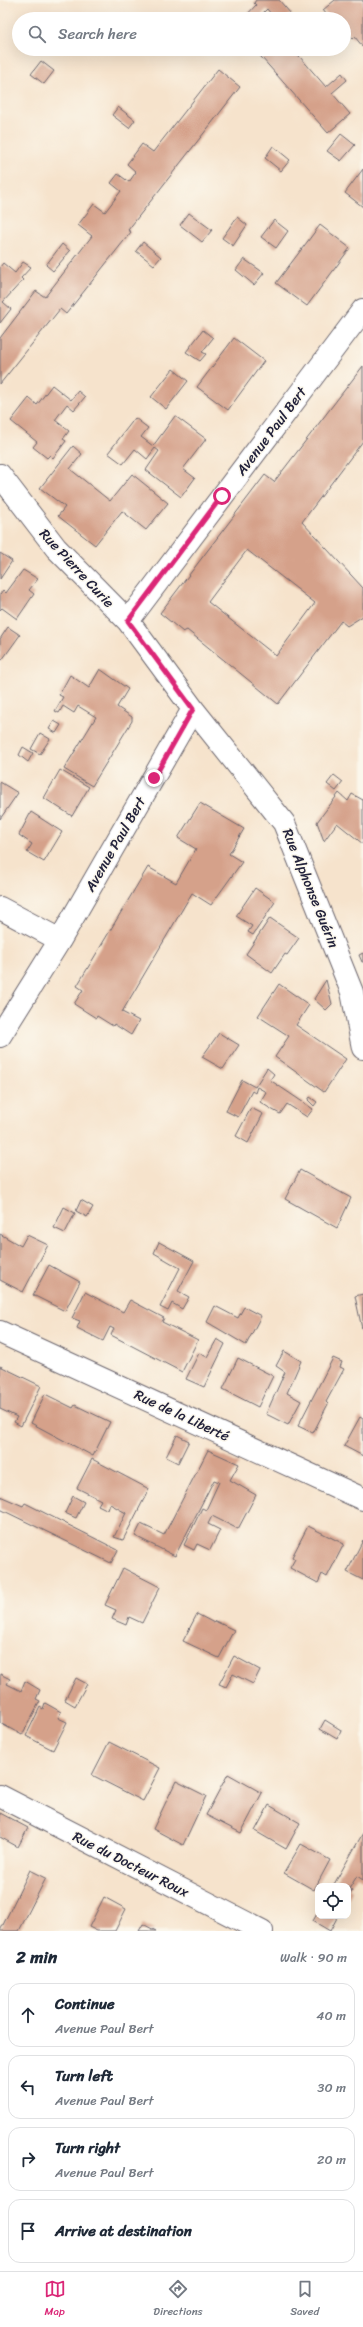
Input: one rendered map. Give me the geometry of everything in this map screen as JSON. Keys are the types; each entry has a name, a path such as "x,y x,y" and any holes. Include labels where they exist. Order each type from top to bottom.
{"street":[{"name":"Avenue Paul Bert","path":"128,621 363,310"},
{"name":"Rue Pierre Curie","path":"0,475 56,548 128,621"},
{"path":"128,621 193,709"},
{"name":"Avenue Paul Bert","path":"0,1036 7,1007 60,940 193,709"},
{"name":"Rue Alphonse Guérin","path":"193,709 284,823 352,992 363,1048"},
{"path":"0,908 60,940"},
{"name":"Rue de la Liberté","path":"0,1332 363,1499"},
{"name":"Rue du Docteur Roux","path":"0,1796 262,1931"}],"building":[{"path":"256,0 279,0 289,12 269,12 267,9 264,12 250,12 256,5 254,3"},
{"path":"335,0 363,0 363,47 355,37 353,39 351,37 351,12 325,12 323,10"},
{"path":"260,56 299,56 326,87 342,73 347,80 332,93 350,114 328,133"},
{"path":"41,61 54,71 44,84 31,74"},
{"path":"218,69 240,87 128,230 131,232 66,314 60,309 0,384 0,338 36,291 45,297 92,236 78,225 94,204 105,212 121,191 111,183 118,174 129,182 136,172 127,164 142,144 153,152"},
{"path":"118,107 135,120 129,128 112,115"},
{"path":"341,134 355,145 341,161 327,151"},
{"path":"273,146 290,160 281,171 265,158"},
{"path":"363,169 363,207 345,193"},
{"path":"189,213 212,230 202,242 180,225"},
{"path":"237,217 247,225 233,246 222,238"},
{"path":"274,220 288,231 276,248 261,237"},
{"path":"320,225 350,248 307,306 276,283"},
{"path":"143,242 161,257 154,265 136,251"},
{"path":"62,244 70,251 53,271 46,265"},
{"path":"244,259 264,273 254,285 236,270"},
{"path":"23,262 31,267 21,278 23,280 3,302 11,309 0,323 0,267 3,263 15,273"},
{"path":"203,330 213,338 202,352 206,354 200,361 186,352"},
{"path":"234,338 264,361 228,410 197,387"},
{"path":"363,366 363,441 302,522 363,588 363,616 347,626 341,621 278,704 187,630 183,632 160,613 265,475 274,482","holes":["247,550 315,603 276,656 208,602"]},
{"path":"173,369 188,381 166,409 151,397"},
{"path":"52,385 71,400 78,391 85,397 74,410 67,404 55,420 69,431 63,439 66,441 53,458 50,455 47,458 33,447 37,442 11,421 29,398 37,405"},
{"path":"175,416 206,439 183,469 195,478 181,497 146,470 159,451 155,448 147,459 135,449 123,464 108,453 135,418 148,428 141,437 153,446"},
{"path":"73,446 82,454 70,469 110,501 132,474 168,503 146,530 122,511 95,545 58,516 65,507 40,488"},
{"path":"0,553 12,561 0,579"},
{"path":"23,570 38,579 29,590 34,594 17,619 2,608 0,610 0,594 3,590 6,593"},
{"path":"8,627 20,635 2,660 0,659 0,639"},
{"path":"100,669 128,689 117,707 132,717 132,721 92,786 64,769 96,717 78,706 74,713 63,706 59,713 55,711 63,697 59,695 70,675 89,688"},
{"path":"54,721 61,725 56,733 49,729"},
{"path":"40,733 50,739 40,754 31,749"},
{"path":"23,747 33,753 28,762 19,755"},
{"path":"60,770 89,787 72,816 44,798"},
{"path":"334,775 343,782 336,791 327,784"},
{"path":"0,782 18,793 0,819"},
{"path":"339,793 348,801 352,794 363,800 363,844 337,823 324,841 317,822"},
{"path":"200,803 244,829 229,854 242,862 211,905 192,893 122,1012 139,1021 131,1035 114,1024 113,1026 97,1016 96,1018 74,1004 83,990 77,986 148,867 176,883 196,849 178,838"},
{"path":"31,812 62,832 44,862 27,852 32,844 19,835"},
{"path":"255,888 275,902 253,935 248,932 252,926 236,916"},
{"path":"270,918 299,938 287,955 285,954 272,973 246,954"},
{"path":"363,953 363,962 362,962 359,955"},
{"path":"326,980 332,1004 326,1010 314,999"},
{"path":"279,984 309,1005 296,1025 346,1059 324,1092 275,1057 289,1036 258,1016"},
{"path":"219,1033 239,1045 223,1069 202,1057"},
{"path":"267,1068 274,1074 270,1080 313,1109 307,1117 287,1104 280,1114 271,1109 260,1102 266,1092 257,1087 255,1093 252,1091 238,1117 226,1111 242,1080 255,1087"},
{"path":"310,1097 317,1102 314,1106 308,1100"},
{"path":"251,1108 263,1114 248,1143 236,1136"},
{"path":"300,1170 351,1198 337,1228 285,1199"},
{"path":"81,1200 93,1207 87,1217 76,1211"},
{"path":"64,1207 75,1213 65,1233 54,1228"},
{"path":"0,1234 21,1246 27,1235 48,1245 23,1292 0,1280"},
{"path":"159,1242 194,1261 178,1291 189,1297 182,1309 172,1303 168,1311 160,1307 180,1268 154,1253"},
{"path":"49,1265 80,1282 65,1311 33,1295"},
{"path":"85,1292 123,1312 130,1300 164,1318 162,1322 198,1340 182,1372 111,1335 114,1329 110,1327 103,1341 77,1328 80,1321 72,1318"},
{"path":"363,1294 363,1329 362,1329 355,1296"},
{"path":"215,1306 238,1318 244,1307 261,1316 246,1345 207,1322"},
{"path":"217,1339 225,1344 204,1387 186,1379 199,1353 207,1357"},
{"path":"284,1351 301,1361 287,1393 301,1401 288,1425 266,1414 285,1372 276,1366"},
{"path":"238,1358 273,1376 258,1407 223,1389"},
{"path":"333,1358 342,1362 340,1367 344,1369 326,1402 328,1404 313,1433 298,1426"},
{"path":"0,1366 41,1386 21,1426 14,1422 17,1417 0,1409"},
{"path":"45,1394 73,1408 75,1405 110,1422 93,1456 31,1423"},
{"path":"360,1417 363,1419 363,1456 344,1446"},
{"path":"177,1435 189,1441 178,1463 166,1457"},
{"path":"208,1450 239,1464 230,1480 256,1495 238,1529 212,1516 208,1524 220,1530 210,1550 197,1544 194,1550 184,1545 202,1508 206,1510 219,1482 214,1480 175,1556 135,1536 141,1524 164,1535"},
{"path":"92,1459 149,1489 123,1540 114,1537 126,1513 110,1504 108,1510 98,1505 101,1500 77,1488"},
{"path":"0,1496 23,1506 25,1503 118,1550 111,1563 0,1509"},
{"path":"73,1496 84,1502 76,1518 65,1513"},
{"path":"308,1526 344,1544 327,1577 322,1574 318,1583 290,1568 295,1559 292,1557"},
{"path":"363,1540 363,1580 347,1572"},
{"path":"123,1568 160,1587 142,1623 129,1617 126,1625 112,1619 116,1610 105,1605"},
{"path":"197,1614 214,1623 215,1621 234,1630 219,1658 183,1641"},
{"path":"234,1656 260,1670 253,1684 233,1674 226,1687 219,1684"},
{"path":"0,1674 10,1679 7,1684 21,1691 25,1681 40,1690 36,1699 40,1701 22,1735 0,1723"},
{"path":"76,1678 87,1684 75,1706 65,1700"},
{"path":"45,1703 61,1712 58,1718 67,1722 53,1750 26,1736 40,1707 43,1709"},
{"path":"325,1720 341,1730 337,1739 320,1729"},
{"path":"109,1742 160,1768 143,1801 92,1775"},
{"path":"228,1774 262,1793 241,1833 206,1815"},
{"path":"176,1781 206,1796 183,1845 153,1829"},
{"path":"269,1805 300,1823 286,1849 255,1831"},
{"path":"0,1813 28,1828 18,1847 0,1837"},
{"path":"363,1833 363,1880 357,1876 351,1886 351,1883 335,1883"},
{"path":"301,1844 330,1860 318,1883 315,1883 314,1890 284,1873"},
{"path":"30,1870 46,1878 19,1931 0,1931"},
{"path":"104,1897 126,1909 115,1931 97,1931 89,1927"},
{"path":"315,1917 315,1919 336,1919 330,1931 313,1921"},
{"path":"143,1924 156,1931 139,1931"}],"route":[{"path":"154,778 193,709 128,621 222,496"}]}
